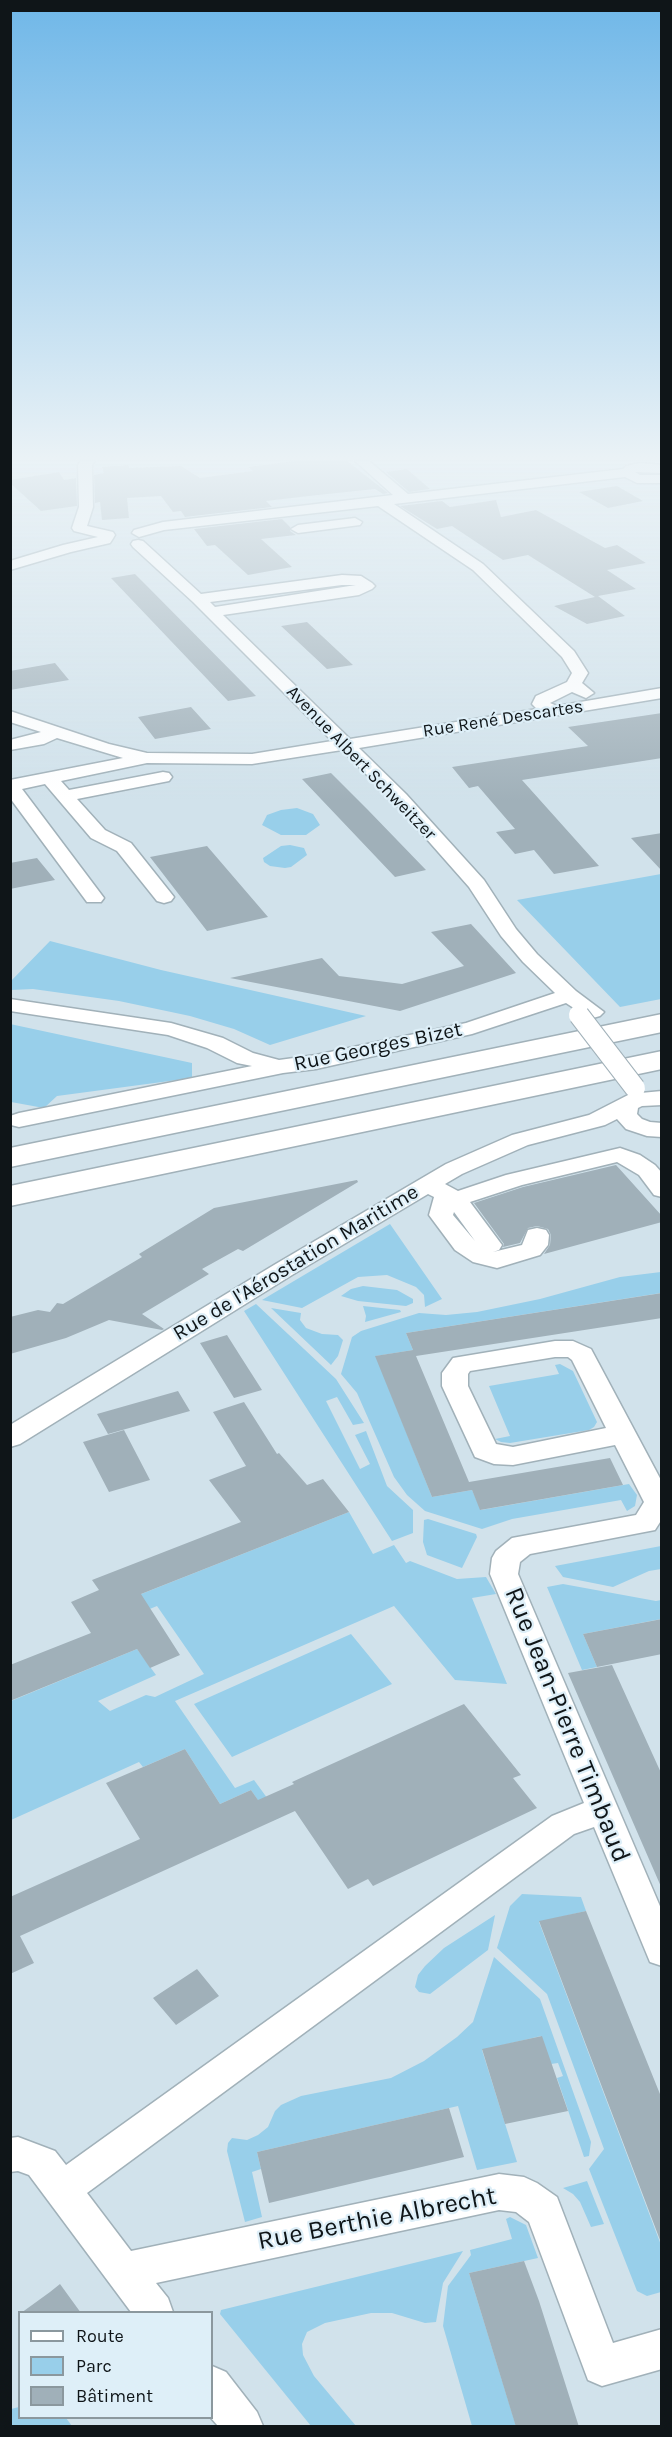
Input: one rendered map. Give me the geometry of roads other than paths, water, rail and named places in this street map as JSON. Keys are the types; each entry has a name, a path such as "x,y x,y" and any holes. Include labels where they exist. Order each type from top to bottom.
{"highway":[{"path":"16,1157 662,1023"},
{"path":"10,1197 644,1094"}],"street":[{"name":"Avenue Albert Schweitzer","path":"175,575 400,798 477,884 508,932 530,958 586,1013 644,1094"},
{"path":"486,575 567,654 580,672 573,685 542,700 540,704 554,712"},
{"path":"198,599 342,580 362,581 367,586 359,590 211,612"},
{"path":"573,685 600,703"},
{"name":"Rue René Descartes","path":"147,758 252,759 662,693"},
{"path":"10,716 104,748 147,758"},
{"path":"10,745 38,740 55,732"},
{"path":"94,898 11,786 147,758"},
{"path":"65,796 163,777"},
{"path":"50,779 98,834 124,847 164,897"},
{"path":"10,820 33,816"},
{"name":"Rue Georges Bizet","path":"10,1005 171,1029 215,1043 245,1058 279,1067 316,1062 472,1028 569,995"},
{"path":"19,1120 279,1067"},
{"path":"644,1094 640,1127 659,1132"},
{"name":"Rue de l'Aérostation Maritime","path":"10,1438 283,1269 444,1193 486,1154 520,1140 597,1120 644,1094"},
{"path":"444,1193 514,1180 620,1155 647,1170 662,1190"},
{"path":"444,1193 441,1215 464,1245 482,1257 497,1260 531,1250 536,1245 537,1235"},
{"path":"444,1193 490,1245"},
{"name":"Rue Jean-Pierre Timbaud","path":"622,1434 513,1456 494,1455 485,1450 454,1386 455,1373 462,1364 555,1349 573,1349 582,1355 658,1502 645,1523 522,1545 506,1558 504,1574 662,1952"},
{"path":"153,2311 124,2271 38,2169 563,1825 602,1810"},
{"name":"Rue Berthie Albrecht","path":"124,2271 499,2192 524,2195 544,2210 602,2366 662,2349"},
{"path":"213,2387 243,2427"}]}
